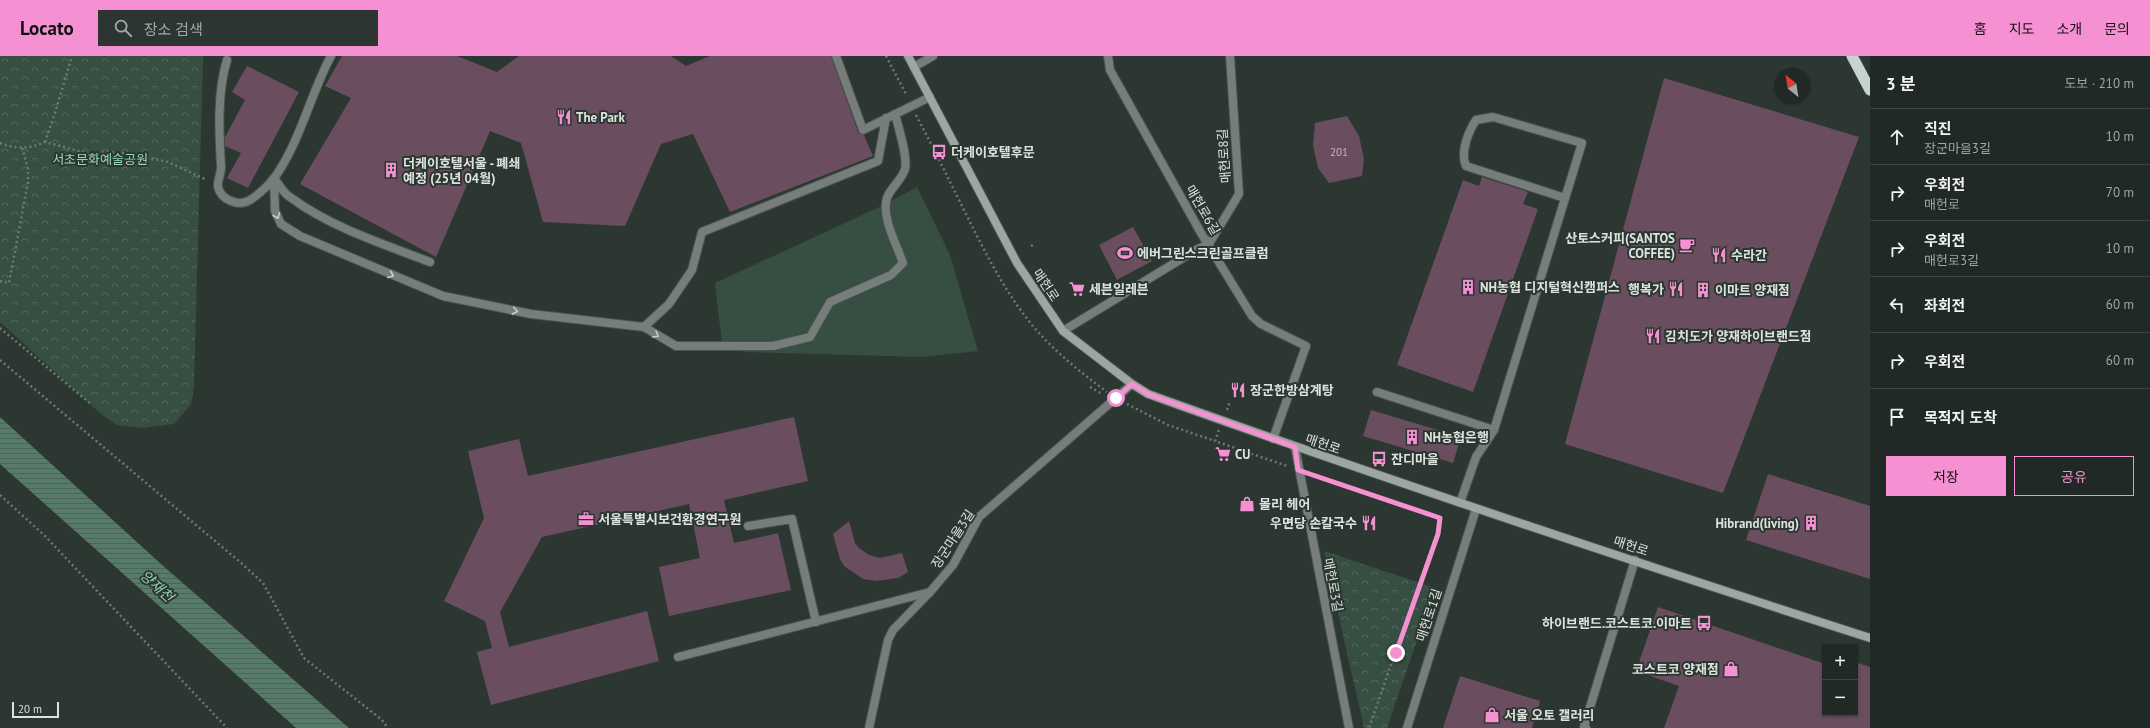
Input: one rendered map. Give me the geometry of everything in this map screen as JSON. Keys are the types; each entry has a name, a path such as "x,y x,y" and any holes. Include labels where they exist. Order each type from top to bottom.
{"highway":[{"path":"1852,56 1870,90"}],"main road":[{"name":"매헌로","path":"908,56 1017,263 1063,331 1132,384 1148,394 1272,439 1476,509 1870,638"}],"street":[{"path":"227,60 221,96 219,142 221,166 218,186 222,194 227,199 242,202 250,201 274,178 304,123 331,56"},
{"path":"836,56 863,130 930,97"},
{"path":"914,67 933,56"},
{"path":"1109,58 1116,56"},
{"name":"매헌로8길","path":"1209,244 1239,194 1230,56"},
{"name":"매헌로6길","path":"1109,58 1110,70 1209,244 1252,316 1261,324 1306,346 1272,439"},
{"path":"274,178 275,210 280,224 300,236 443,296 538,315 644,327 676,346 773,346 810,337 830,302 891,276 903,263 896,244 888,230 887,198 900,180 905,168 902,137 895,114"},
{"path":"1460,503 1476,457 1494,430 1582,143 1493,117 1476,120 1464,151 1463,159 1466,166 1565,198"},
{"path":"644,327 669,304 692,270 702,232 878,161 886,118"},
{"path":"274,178 288,196 315,212 369,238 430,262"},
{"path":"1063,331 1196,250 1209,244"},
{"name":"장군마을3길","path":"869,728 888,640 893,630 930,592 953,565 979,518 1132,384"},
{"path":"1377,392 1494,430"},
{"name":"매헌로3길","path":"1295,447 1298,470 1349,728"},
{"name":"매헌로1길","path":"1407,728 1476,509"},
{"path":"748,526 792,519 816,622"},
{"path":"1586,728 1584,728 1586,720 1635,560"},
{"path":"678,656 930,592"}],"path":[{"path":"44,142 55,113 72,56"},
{"path":"0,143 12,147 34,147 44,142 90,154 109,152 131,154 168,162 218,186"},
{"path":"0,282 9,283 27,189 28,169 22,147"},
{"path":"1031,246 1035,244"},
{"path":"0,328 92,405"},
{"path":"0,360 240,562 263,584 304,658 382,720 388,728"},
{"path":"1090,387 1102,395"},
{"path":"1226,412 1230,400"},
{"path":"1219,429 1215,441 1439,517 1441,521 1369,728"},
{"path":"0,495 45,536 227,728"}],"green space":[{"name":"서초문화예술공원","path":"0,56 203,56 194,386 191,404 174,424 143,428 117,425 101,414 0,322"},
{"path":"917,187 950,255 978,351 922,357 744,352 722,344 715,283 886,204"},
{"path":"1324,551 1435,588 1387,728 1364,728"}],"water":[{"name":"양재천","path":"0,417 161,564 349,728 296,728 0,464"}],"building":[{"name":"더케이호텔서울 - 폐쇄 예정 (25년 04월)","path":"342,56 457,56 497,72 519,56 671,56 686,66 710,56 831,56 858,132 864,135 873,156 730,212 693,134 661,144 625,226 543,222 521,143 490,131 436,257 300,184 351,98 325,86"},
{"path":"247,66 299,92 248,188 227,178 241,153 225,146 225,137 245,100 232,92"},
{"name":"이마트 양재점","path":"1664,78 1859,137 1723,493 1565,444"},
{"path":"1347,116 1359,136 1364,159 1362,176 1329,183 1318,168 1313,145 1315,123"},
{"name":"NH농협 디지털혁신캠퍼스","path":"1482,177 1528,192 1523,204 1538,209 1473,392 1397,365 1463,180 1479,186"},
{"name":"에버그린스크린골프클럼","path":"1133,227 1152,261 1117,280 1099,245"},
{"name":"NH농협은행","path":"1371,410 1461,437 1453,463 1363,436"},
{"path":"794,417 808,481 724,500 734,543 778,533 791,590 669,616 659,567 700,558 689,504 542,537 500,612 509,647 647,611 659,661 491,705 477,652 492,648 485,621 444,601 484,518 468,451 519,439 528,476"},
{"name":"Hibrand(living)","path":"1768,474 1870,506 1870,579 1746,540"},
{"path":"849,521 855,543 859,548 869,555 880,558 902,553 908,572 898,578 876,581 863,579 844,566 840,559 833,534"},
{"name":"코스트코 양재점","path":"1658,607 1822,663 1822,716 1858,716 1858,663 1870,667 1870,728 1664,728 1679,686 1636,671"},
{"name":"서울 오토 갤러리","path":"1460,676 1540,701 1532,728 1443,728"}],"place":[{"name":"The Park","path":"564,117"},
{"name":"더케이호텔후문","path":"939,152"},
{"name":"더케이호텔서울 - 폐쇄 예정 (25년 04월)","path":"391,170"},
{"name":"산토스커피(SANTOS COFFEE)","path":"1687,245"},
{"name":"에버그린스크린골프클럼","path":"1125,253"},
{"name":"수라간","path":"1719,255"},
{"name":"NH농협 디지털혁신캠퍼스","path":"1468,287"},
{"name":"세븐일레븐","path":"1077,289"},
{"name":"행복가","path":"1676,289"},
{"name":"이마트 양재점","path":"1703,290"},
{"name":"김치도가 양재하이브랜드점","path":"1653,336"},
{"name":"장군한방삼계탕","path":"1238,390"},
{"name":"NH농협은행","path":"1412,437"},
{"name":"CU","path":"1223,454"},
{"name":"잔디마을","path":"1379,459"},
{"name":"몰리 헤어","path":"1247,504"},
{"name":"서울특별시보건환경연구원","path":"586,519"},
{"name":"우면당 손칼국수","path":"1369,523"},
{"name":"Hibrand(living)","path":"1811,523"},
{"name":"하이브랜드.코스트코.이마트","path":"1704,623"},
{"name":"코스트코 양재점","path":"1731,669"},
{"name":"서울 오토 갤러리","path":"1492,715"}],"route":[{"path":"1116,398 1132,384 1148,394 1295,447 1298,470 1439,517 1441,521 1438,534 1396,653"}]}
